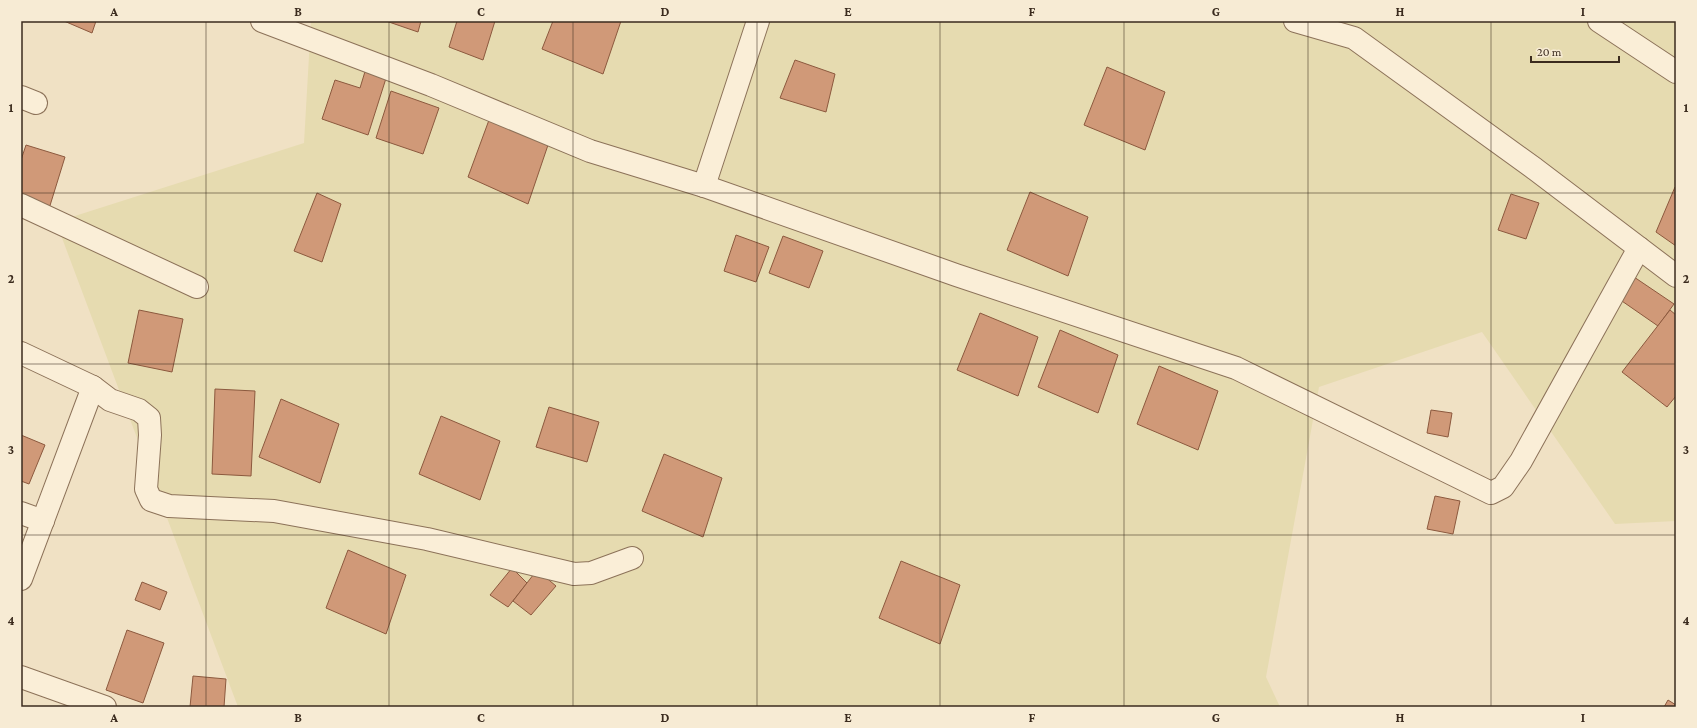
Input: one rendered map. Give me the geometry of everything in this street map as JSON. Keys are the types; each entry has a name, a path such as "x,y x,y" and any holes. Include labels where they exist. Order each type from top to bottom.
{"street":[{"path":"262,21 431,85 590,151 704,186 956,275 1236,368 1491,493 1503,487 1521,461 1639,248"},
{"path":"704,186 758,21"},
{"path":"1296,21 1354,38 1536,169 1676,276"},
{"path":"1599,21 1676,72"},
{"path":"21,205 196,287"},
{"path":"21,353 92,387 110,400 139,410 150,418 146,489 151,500 170,506 274,511 427,539 574,574 591,573 632,558"},
{"path":"21,579 92,387"},
{"path":"21,513 43,521"},
{"path":"21,677 105,707"}],"shaded area":[{"path":"311,21 1676,21 1676,521 1615,524 1482,332 1319,387 1266,677 1280,707 238,707 56,222 304,143"}],"building":[{"path":"64,21 96,21 92,33"},
{"path":"386,21 421,21 418,32"},
{"path":"457,21 495,21 483,60 449,47"},
{"path":"553,21 621,21 603,74 542,49"},
{"path":"795,60 835,74 826,112 780,98"},
{"path":"367,65 388,72 368,135 322,119 335,80 360,88"},
{"path":"1107,67 1165,92 1145,150 1084,125"},
{"path":"391,91 439,108 423,154 376,138"},
{"path":"489,120 548,145 528,204 468,177"},
{"path":"26,145 65,157 48,212 21,203 21,160"},
{"path":"1675,187 1676,188 1676,246 1656,232"},
{"path":"1030,192 1088,217 1068,276 1007,250"},
{"path":"317,193 341,204 322,262 294,251"},
{"path":"1511,194 1539,203 1526,239 1498,230"},
{"path":"736,235 769,247 756,282 724,271"},
{"path":"783,236 823,251 809,288 769,273"},
{"path":"1634,277 1674,304 1658,326 1619,299"},
{"path":"139,310 183,319 172,372 128,363"},
{"path":"1670,310 1676,315 1676,396 1667,407 1622,372"},
{"path":"980,313 1038,337 1018,396 957,370"},
{"path":"1060,330 1118,355 1098,413 1038,387"},
{"path":"1159,366 1218,391 1198,450 1137,424"},
{"path":"215,389 255,391 251,476 212,474"},
{"path":"281,399 339,424 320,483 259,457"},
{"path":"549,407 599,422 587,462 536,447"},
{"path":"1431,410 1452,413 1448,437 1427,433"},
{"path":"441,416 500,441 480,500 419,474"},
{"path":"21,435 45,445 29,484 21,481"},
{"path":"664,454 722,478 703,537 642,511"},
{"path":"1435,496 1460,501 1453,534 1427,529"},
{"path":"348,550 406,575 386,634 326,608"},
{"path":"901,561 960,585 940,644 879,618"},
{"path":"512,568 527,583 508,607 490,595"},
{"path":"537,570 556,586 531,615 513,601"},
{"path":"142,582 167,592 160,610 135,600"},
{"path":"127,630 164,643 143,703 106,690"},
{"path":"193,676 226,679 224,707 190,707"},
{"path":"1668,700 1676,705 1676,707 1664,707"}]}
